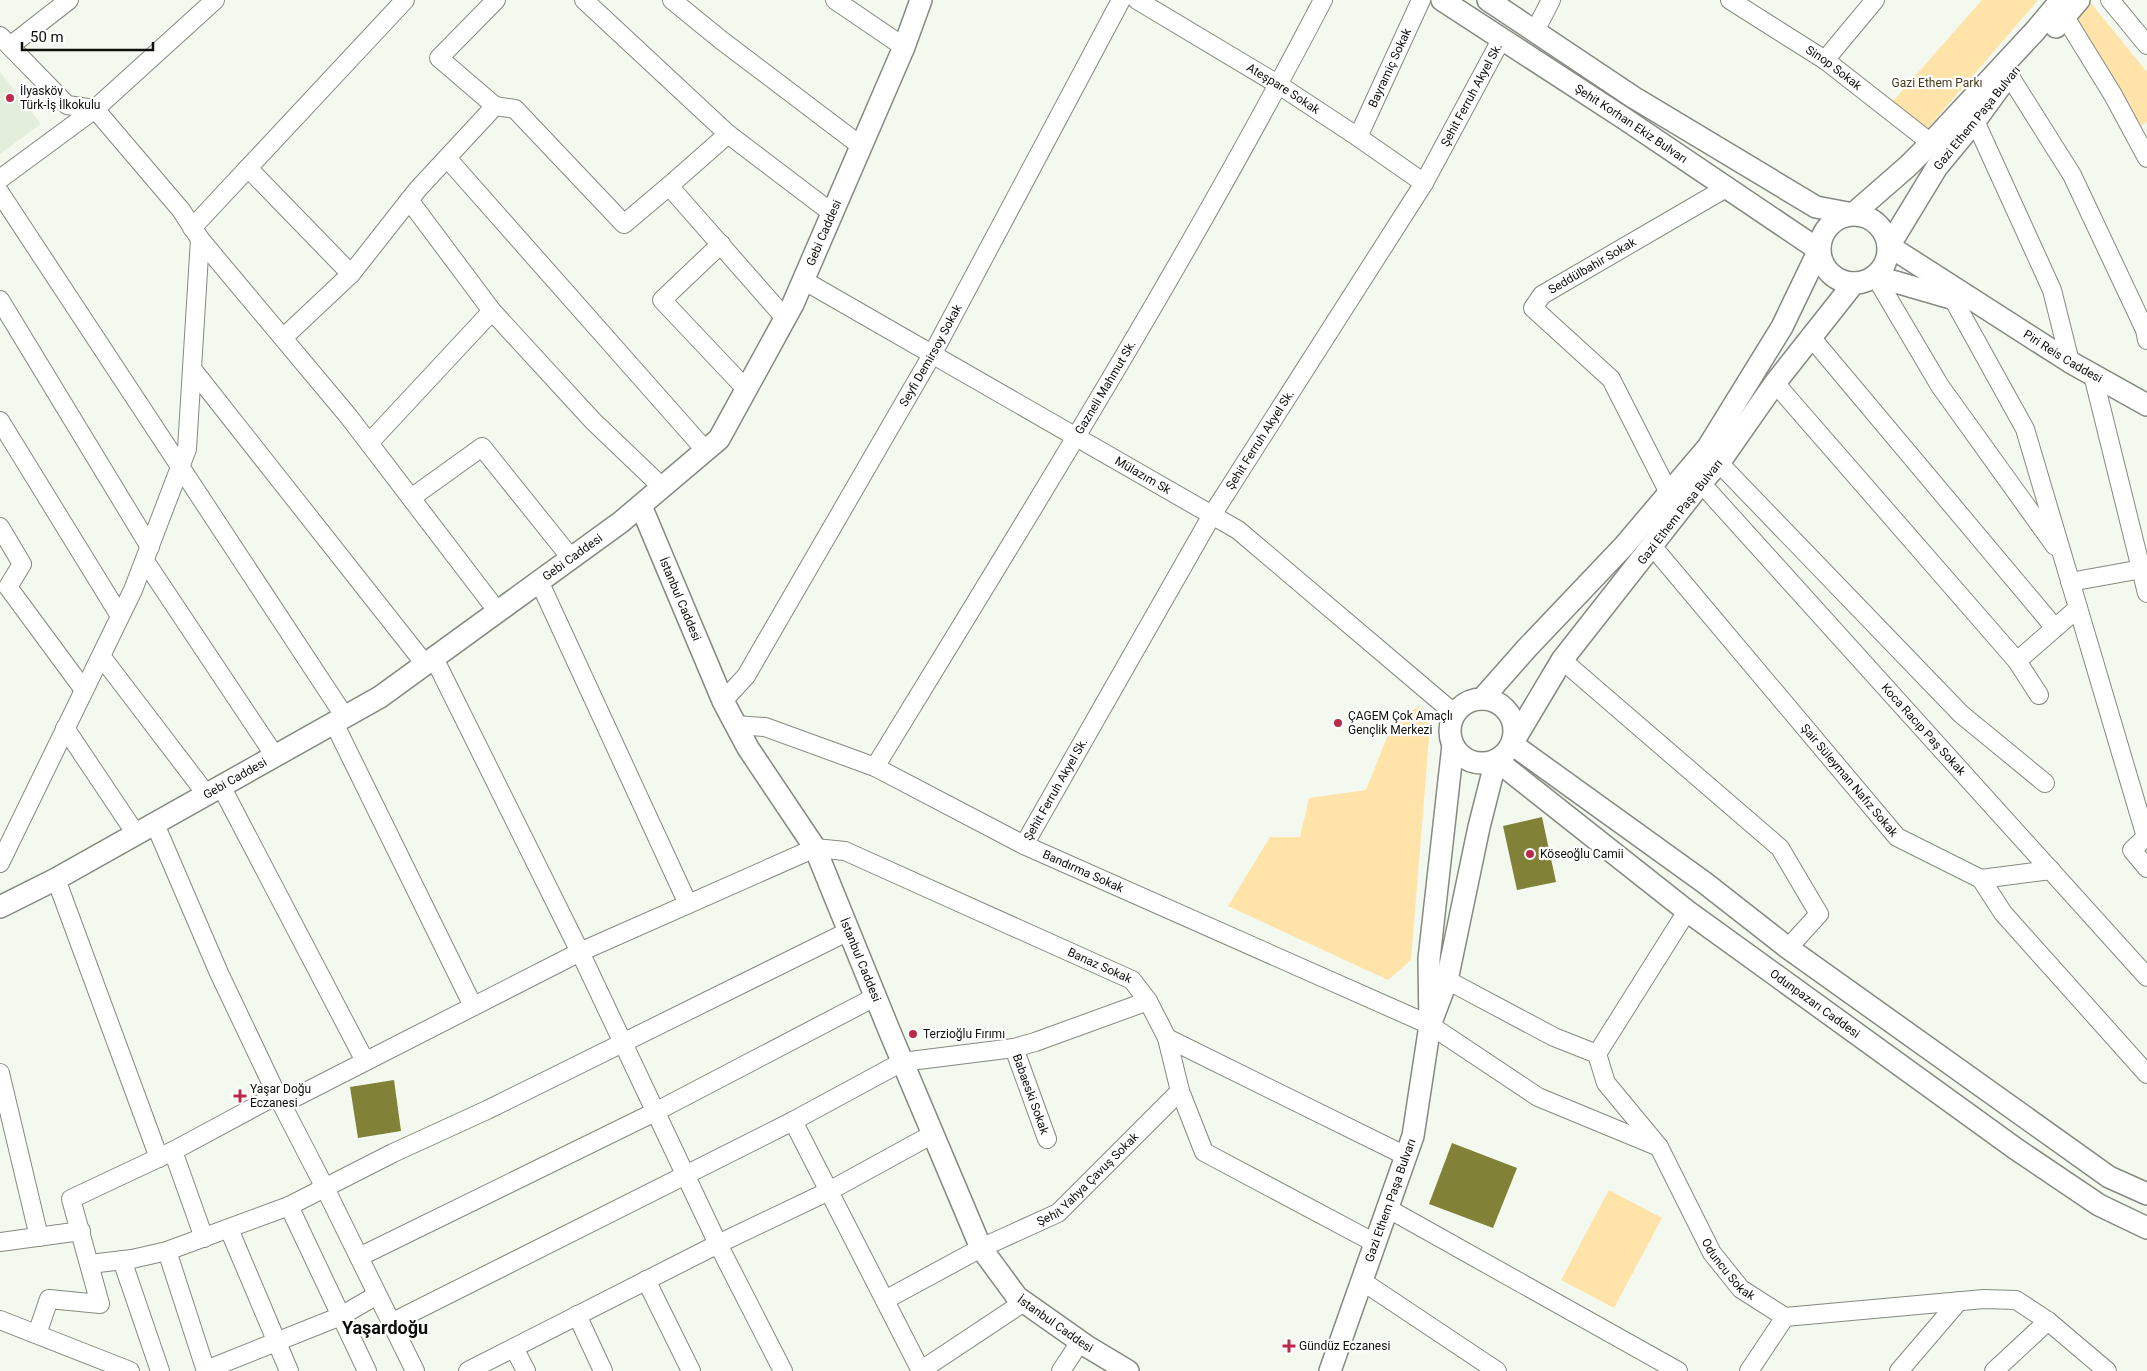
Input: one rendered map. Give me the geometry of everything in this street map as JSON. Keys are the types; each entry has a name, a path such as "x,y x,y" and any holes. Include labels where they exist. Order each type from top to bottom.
{"main road":[{"name":"Gebi Caddesi","path":"1,905 56,880 380,697 641,506 719,439 747,390 803,280 904,47 921,0"},
{"name":"Şehit Korhan Ekiz Bulvarı","path":"1442,0 1820,250"},
{"name":"Şehit Korhan Ekiz Bulvarı","path":"1488,0 1632,97 1816,207 1853,214"},
{"name":"Gazi Ethem Paşa Bulvarı","path":"1853,214 1908,166 1931,143 2035,31 2063,9 2079,0"},
{"name":"Gazi Ethem Paşa Bulvarı","path":"1889,246 1937,167 2063,9"},
{"path":"1853,214 1863,215 1873,220 1883,231 1889,246 1888,257 1883,268 1875,276 1865,281 1854,283 1843,281 1826,270 1820,250 1823,234 1832,222 1842,216 1853,214"},
{"name":"Piri Reis Caddesi","path":"1889,246 2070,362 2147,405"},
{"name":"Gazi Ethem Paşa Bulvarı","path":"1482,699 1526,648 1624,546 1668,491 1708,447 1782,327 1820,250"},
{"name":"Piri Reis Caddesi","path":"1875,276 1980,305"},
{"name":"Gazi Ethem Paşa Bulvarı","path":"1512,744 1562,660 1653,547 1701,483 1719,463 1810,336 1854,283"},
{"name":"İstanbul Caddesi","path":"641,506 722,701 748,748 815,848 875,997 981,1248 1017,1297 1080,1342 1128,1371"},
{"path":"1482,699 1492,700 1502,705 1509,713 1514,728 1512,744 1502,755 1496,760 1476,762 1463,756 1453,745 1450,734 1455,714 1462,706 1471,701 1482,699"},
{"path":"1512,744 1705,883 1788,948 2109,1177 2147,1194"},
{"name":"Gazi Ethem Paşa Bulvarı","path":"1331,1371 1413,1136 1430,1025 1428,959 1453,745"},
{"name":"Gazi Ethem Paşa Bulvarı","path":"1430,1025 1447,980 1479,827 1496,760"},
{"name":"Odunpazarı Caddesi","path":"1496,760 1687,911 2024,1154 2099,1206 2147,1228"}],"street":[{"path":"69,0 5,41 67,105 95,109 181,210 196,233 284,337 498,612"},
{"path":"0,179 95,109 214,0"},
{"path":"0,863 120,616 147,554 187,449 193,370 196,233 248,168 405,0"},
{"path":"496,0 439,58 495,106 515,109 624,224 728,134"},
{"path":"584,0 728,134 832,213"},
{"path":"672,0 721,40 861,146"},
{"path":"835,0 904,47"},
{"name":"Seyfi Demirsoy Sokak","path":"722,701 746,676 933,353 1121,0"},
{"name":"Ateşpare Sokak","path":"1137,0 1279,85 1358,136 1424,183"},
{"name":"Gazneli Mahmut Sk.","path":"875,767 1077,437 1279,85 1323,0"},
{"name":"Bayramiç Sokak","path":"1358,136 1421,0"},
{"path":"1535,32 1551,0"},
{"name":"Sinop Sokak","path":"1730,0 1825,60 1931,143"},
{"path":"1825,60 1875,0"},
{"path":"2110,0 2147,45"},
{"path":"2063,9 2145,150"},
{"name":"Şehit Ferruh Akyel Sk.","path":"1024,845 1212,515 1424,183 1502,38"},
{"path":"2009,75 2072,175 2145,330 2147,340"},
{"path":"284,337 351,274 409,200 495,106"},
{"path":"1975,121 2052,290 2070,362"},
{"path":"447,158 706,451"},
{"path":"248,168 351,274"},
{"path":"669,186 785,318"},
{"name":"Seddülbahir Sokak","path":"1668,491 1611,379 1533,308 1542,294 1726,188"},
{"path":"0,193 180,468 339,720 473,1006"},
{"path":"409,200 492,311 593,421 662,487"},
{"path":"720,244 662,300 747,390"},
{"path":"1875,276 1940,386 2063,556"},
{"name":"Mülazım Sk","path":"803,280 1238,530 1455,714"},
{"path":"1953,299 2025,429 2147,836 2132,850 2147,868"},
{"path":"0,300 147,554 276,756"},
{"path":"369,444 492,311"},
{"path":"1810,336 2055,628"},
{"path":"193,370 429,661 580,952 718,1244 783,1371"},
{"path":"2093,375 2144,568 2147,593"},
{"path":"1775,383 2017,662 2039,695"},
{"path":"0,421 120,616"},
{"path":"411,498 482,447 571,558"},
{"path":"1719,463 1960,714 2045,783"},
{"name":"Koca Racıp Paş Sokak","path":"1701,483 2147,977"},
{"path":"0,527 22,564 8,587 84,690"},
{"name":"Şair Süleyman Nafız Sokak","path":"1653,547 1897,837 1981,879"},
{"path":"2070,582 2144,568"},
{"path":"539,581 688,904"},
{"path":"2017,662 2078,608"},
{"path":"101,656 214,791 365,1062"},
{"path":"1562,660 1780,848 1819,914 1788,948"},
{"name":"Bandırma Sokak","path":"735,725 765,727 875,767 1024,845 1430,1025 1538,1097 1659,1147"},
{"path":"65,728 136,834"},
{"path":"155,824 219,973 414,1371"},
{"path":"37,1334 49,1299 100,1304 72,1199 280,1100 365,1062 580,952 815,848"},
{"name":"Banaz Sokak","path":"815,848 845,850 1132,980 1148,1002 1167,1038 1180,1091 1204,1152 1375,1244"},
{"path":"2051,870 1981,879 2003,913 2147,1074"},
{"path":"56,880 166,1155 204,1238"},
{"path":"1447,980 1554,1037 1597,1054 1687,911"},
{"path":"90,1264 167,1251 229,1230 289,1206 849,931"},
{"path":"359,1257 655,1112 875,997"},
{"path":"391,1323 793,1121 902,1062 1014,1048 1148,1002"},
{"path":"1167,1038 1406,1156"},
{"name":"Babaeski Sokak","path":"1014,1048 1047,1139"},
{"name":"Oduncu Sokak","path":"1597,1054 1606,1083 1659,1147 1712,1253 1741,1288 1785,1317"},
{"path":"0,1073 39,1237"},
{"name":"Şehit Yahya Çavuş Sokak","path":"884,1300 981,1248 1058,1213 1180,1091"},
{"path":"793,1121 921,1371 1024,1302"},
{"path":"468,1371 718,1244 829,1191 933,1134"},
{"path":"289,1206 367,1371"},
{"path":"1387,1208 1678,1371"},
{"path":"229,1230 289,1371"},
{"path":"0,1242 81,1232"},
{"path":"167,1251 206,1371 341,1316 378,1295"},
{"path":"122,1260 160,1371"},
{"path":"646,1280 691,1371"},
{"path":"1362,1281 1497,1371"},
{"path":"1749,1371 1785,1317 1984,1298 2016,1300 2048,1321 2107,1371"},
{"path":"1900,1371 1960,1300"},
{"path":"577,1316 603,1371"},
{"path":"0,1320 130,1371"},
{"path":"1994,1371 2048,1321"},
{"path":"1061,1371 1080,1342"},
{"path":"514,1348 526,1371"}],"shaded area":[{"name":"İlyasköy Türk-İş İlkokulu","path":"0,72 41,124 0,154"}],"green space":[{"name":"Gazi Ethem Parkı","path":"1982,0 2038,0 1927,129 1893,101"},
{"path":"2090,2 2147,72 2147,122 2140,127 2075,20"},
{"path":"1418,706 1430,726 1411,960 1388,980 1228,906 1270,837 1300,837 1309,798 1366,790 1391,727"},
{"path":"1609,1190 1662,1218 1614,1308 1561,1280"}],"building":[{"name":"Köseoğlu Camii","path":"1542,817 1556,882 1517,890 1503,826"},
{"path":"394,1080 401,1131 358,1138 350,1087"},
{"path":"1452,1143 1517,1168 1493,1228 1429,1204"}],"place":[{"name":"İlyasköy Türk-İş İlkokulu","path":"10,98"},
{"name":"ÇAGEM Çok Amaçlı Gençlik Merkezi","path":"1338,723"},
{"name":"Köseoğlu Camii","path":"1530,854"},
{"name":"Terzioğlu Fırımı","path":"913,1034"},
{"name":"Yaşar Doğu Eczanesi","path":"240,1096"},
{"name":"Gündüz Eczanesi","path":"1289,1346"}],"district":[{"name":"Yaşardoğu","path":"385,1327"}]}
